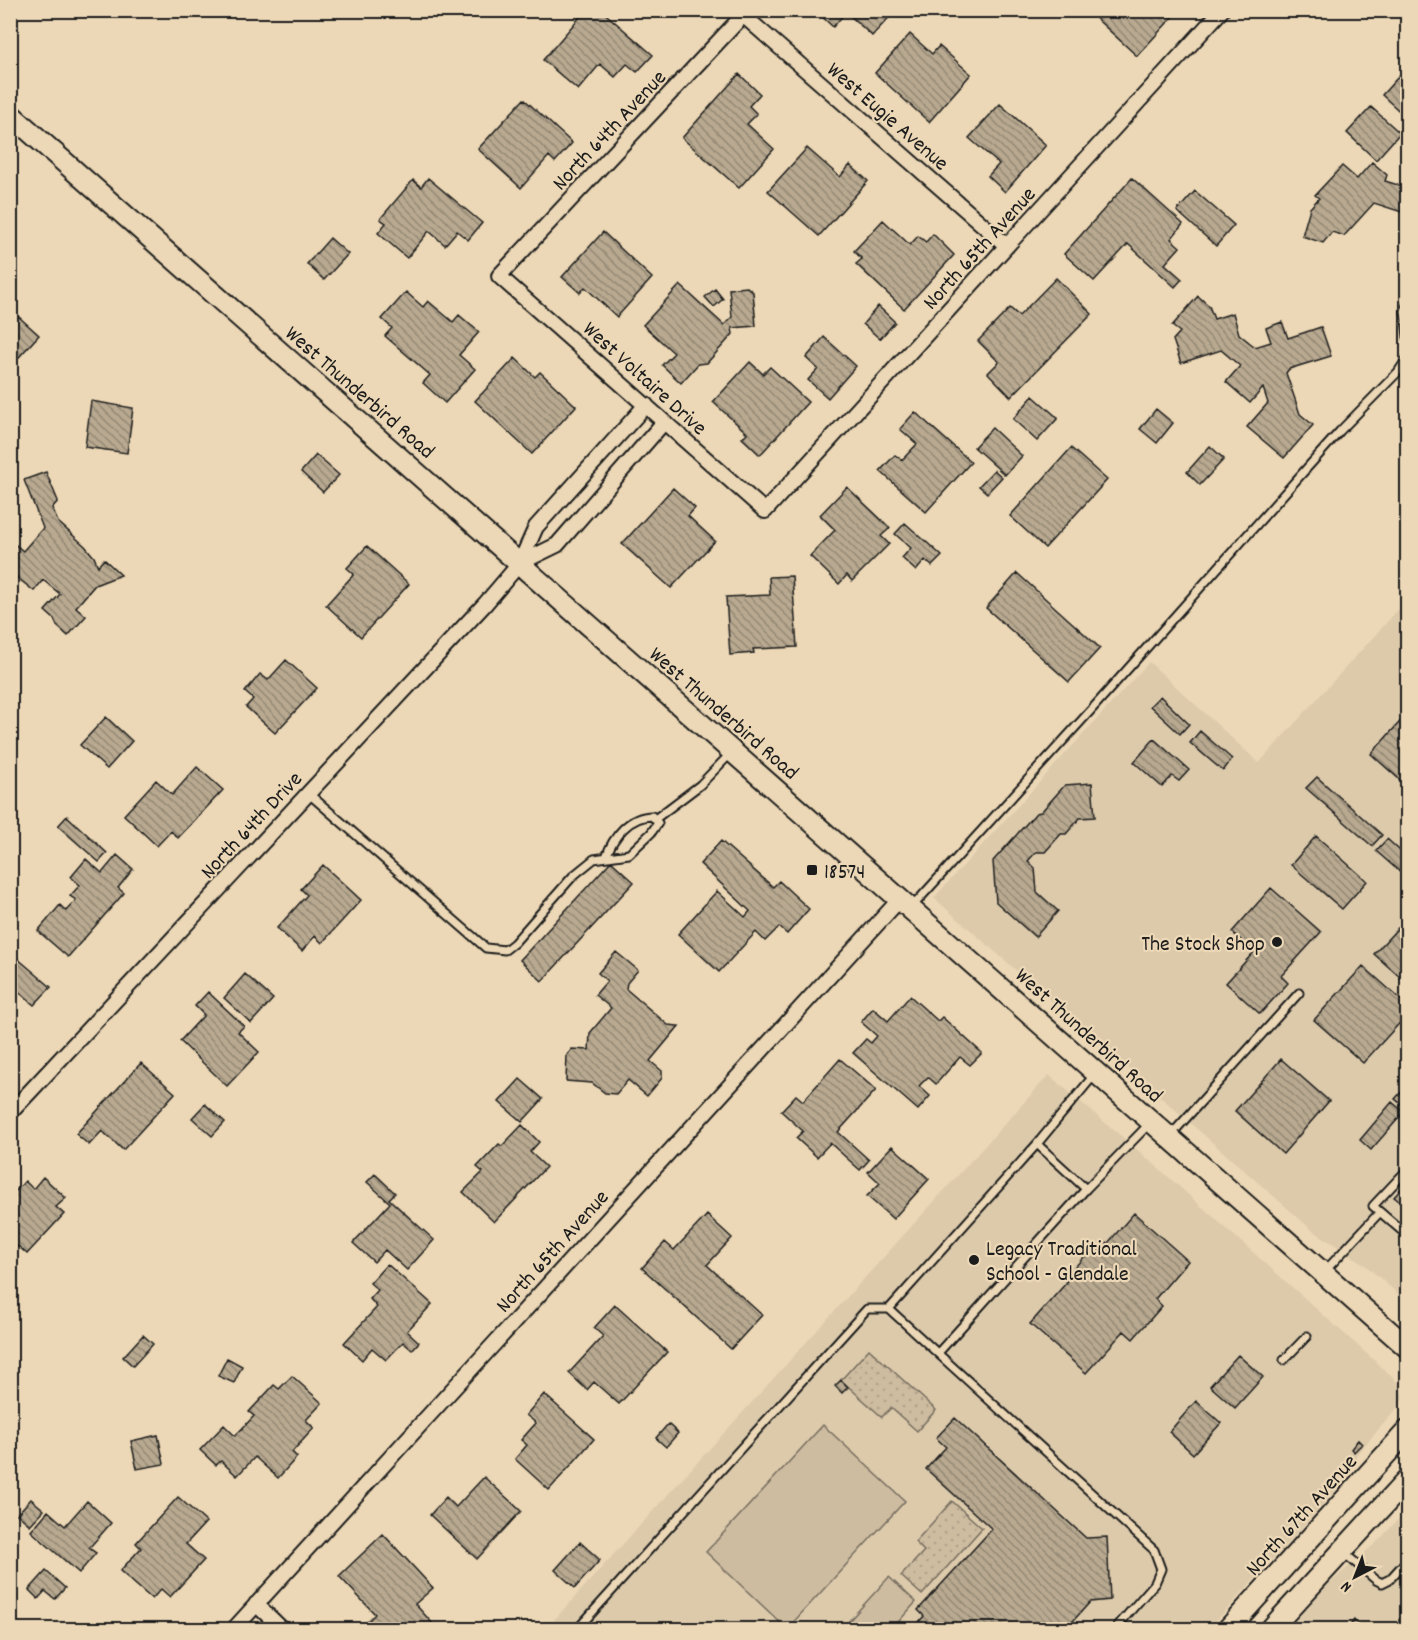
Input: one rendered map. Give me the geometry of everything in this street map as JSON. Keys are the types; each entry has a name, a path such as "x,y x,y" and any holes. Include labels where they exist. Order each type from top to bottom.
{"main road":[{"name":"West Thunderbird Road","path":"10,114 1407,1348"},
{"name":"North 67th Avenue","path":"1227,1629 1407,1430"},
{"path":"1270,1629 1407,1479"}],"street":[{"name":"North 65th Avenue","path":"765,511 1222,10"},
{"name":"West Eugie Avenue","path":"746,13 1007,246"},
{"name":"North 64th Avenue","path":"499,276 746,13"},
{"name":"West Voltaire Drive","path":"499,276 765,511"},
{"name":"North 64th Drive","path":"10,1113 485,604 520,563 536,527 646,405"},
{"name":"North 64th Drive","path":"520,563 557,545 664,422"},
{"path":"590,468 609,485"},
{"name":"North 65th Avenue","path":"233,1629 905,903"},
{"path":"256,1604 283,1629"}],"lane":[{"path":"1407,302 1405,311 1407,337"},
{"path":"905,903 1053,753 1333,438 1398,372 1407,357"},
{"path":"655,819 700,785 732,751"},
{"path":"308,793 486,948 505,950 514,943 573,876 594,859 629,854 651,833 657,823 655,819 652,816 644,816 622,829 611,841 606,857"},
{"path":"1170,1137 1299,993"},
{"path":"889,1309 1037,1144 1097,1072"},
{"path":"938,1353 1086,1189 1152,1121"},
{"path":"1037,1144 1086,1189"},
{"path":"1407,1169 1373,1206 1407,1236"},
{"path":"1323,1273 1380,1212"},
{"path":"580,1629 581,1624 867,1308 889,1309 1154,1550 1161,1569 1155,1583 1114,1629"},
{"path":"1284,1360 1307,1336"},
{"path":"1342,1551 1382,1583 1390,1579 1407,1559"}],"shaded area":[{"path":"1407,600 1407,1302 1364,1264 1311,1229 934,898 1149,662 1259,763"},
{"name":"Legacy Traditional School - Glendale","path":"1049,1075 1155,1165 1394,1378 1401,1387 1403,1397 1400,1405 1357,1454 1346,1479 1209,1629 545,1630"},
{"path":"869,1349 936,1410 917,1431 891,1408 882,1417 841,1380"},
{"path":"823,1425 905,1501 787,1629 706,1552"},
{"path":"952,1501 982,1528 922,1595 901,1576 924,1551 915,1542"},
{"path":"1407,1510 1407,1629 1287,1630 1323,1589 1377,1542"},
{"path":"889,1577 916,1602 892,1629 856,1629 848,1622"}],"building":[{"path":"595,10 601,10 653,55 637,72 627,64 615,77 600,64 578,90 543,60 585,11 590,16"},
{"path":"815,10 896,10 872,36 846,12 833,27"},
{"path":"1091,10 1179,10 1137,56 1089,12"},
{"path":"910,34 932,54 939,46 971,74 929,122 875,73"},
{"path":"1408,66 1408,119 1382,95"},
{"path":"739,74 760,94 749,106 757,114 747,124 774,149 739,188 682,138"},
{"path":"524,99 572,143 555,162 549,156 521,188 478,149"},
{"path":"1000,104 1046,145 1005,192 988,176 999,164 969,138"},
{"path":"1371,107 1400,133 1376,160 1347,133"},
{"path":"807,148 840,177 850,165 868,181 819,236 768,191"},
{"path":"1372,162 1387,175 1385,181 1408,188 1408,214 1374,203 1344,236 1332,232 1323,243 1302,236 1310,208 1319,198 1315,195 1342,166 1357,179"},
{"path":"428,178 482,223 468,240 457,231 445,245 429,231 407,258 378,233 386,223 380,219 413,180 421,187"},
{"path":"1132,178 1183,224 1171,239 1180,247 1165,264 1182,279 1175,287 1128,244 1094,281 1064,254"},
{"path":"1195,191 1234,225 1216,246 1177,211"},
{"path":"883,220 910,245 918,236 926,242 933,234 954,255 904,309 856,264 862,259 854,251"},
{"path":"603,232 652,278 617,317 585,287 580,293 562,277"},
{"path":"330,238 348,254 324,280 307,264"},
{"path":"1056,278 1092,314 1011,397 988,373 999,362 978,341 1010,308 1019,316"},
{"path":"680,285 724,325 732,317 729,289 747,287 753,292 756,326 732,328 733,334 707,363 698,364 681,383 662,365 674,353 643,325"},
{"path":"715,289 723,299 714,307 705,297"},
{"path":"406,292 423,307 428,301 453,322 459,315 479,332 459,355 475,369 445,403 423,383 430,375 385,336 392,328 382,319"},
{"path":"1198,296 1209,306 1214,319 1233,313 1239,334 1255,347 1271,342 1266,328 1282,322 1288,338 1321,327 1331,356 1289,369 1286,373 1300,414 1313,425 1284,458 1247,427 1268,403 1263,388 1250,403 1226,382 1240,366 1221,350 1181,363 1173,340 1180,332 1172,326"},
{"path":"878,306 895,322 880,339 863,324"},
{"path":"10,309 39,335 10,367"},
{"path":"824,337 856,366 828,398 808,380 818,369 806,358"},
{"path":"515,358 535,377 540,372 576,406 532,454 475,401"},
{"path":"750,362 763,374 770,367 808,402 760,455 742,438 747,433 713,402"},
{"path":"1033,396 1058,418 1037,441 1013,419"},
{"path":"91,401 133,408 127,453 85,447"},
{"path":"1156,409 1173,423 1157,443 1140,429"},
{"path":"915,412 971,462 926,512 880,471 895,455 902,460 917,444 900,429"},
{"path":"992,428 1022,456 1005,475 974,447"},
{"path":"1210,446 1224,459 1200,485 1187,472"},
{"path":"1071,448 1107,480 1045,548 1010,516"},
{"path":"316,455 339,475 323,492 301,472"},
{"path":"994,470 1002,477 987,493 979,486"},
{"path":"46,472 58,501 52,508 58,522 85,546 98,566 104,559 121,575 95,585 76,607 86,616 68,636 45,611 60,594 43,580 34,591 10,572 10,540 23,551 43,528 24,480"},
{"path":"847,487 890,528 881,536 889,544 852,581 847,575 839,584 810,556 835,530 820,515"},
{"path":"673,488 695,508 688,516 715,541 671,588 622,544"},
{"path":"905,523 942,556 932,566 925,560 916,571 902,558 911,548 895,534"},
{"path":"367,546 409,584 361,637 326,605 354,574 347,568"},
{"path":"1017,573 1100,648 1069,682 986,608"},
{"path":"792,576 797,647 753,649 754,653 730,655 726,597 770,595 769,577"},
{"path":"286,660 317,688 275,733 246,707 253,699 245,692 260,674 268,680"},
{"path":"1160,696 1189,724 1180,734 1150,706"},
{"path":"1408,713 1408,787 1371,754"},
{"path":"106,717 132,741 107,769 80,745"},
{"path":"1200,731 1232,759 1223,771 1190,743"},
{"path":"1154,739 1189,770 1179,781 1172,776 1162,787 1134,762"},
{"path":"197,767 223,790 178,838 171,831 157,846 124,815 156,780 172,795"},
{"path":"1317,777 1382,835 1372,846 1306,788"},
{"path":"1092,783 1095,817 1080,818 1045,852 1036,852 1028,861 1035,868 1037,892 1058,911 1035,937 996,902 993,861 1065,785"},
{"path":"67,816 107,853 99,862 58,826"},
{"path":"1316,836 1367,881 1342,909 1291,865"},
{"path":"1387,839 1408,858 1408,879 1376,851"},
{"path":"721,841 773,887 779,881 809,909 787,934 779,927 765,941 756,932 719,972 678,934 717,891 745,917 750,911 700,864"},
{"path":"117,855 133,869 118,888 124,893 68,957 38,931 60,905 66,911 76,900 70,896 80,885 71,877 86,859 102,873"},
{"path":"611,861 634,882 542,981 520,960"},
{"path":"323,865 361,900 322,943 315,936 302,951 277,928 307,895 301,889"},
{"name":"The Stock Shop","path":"1271,888 1321,932 1281,976 1288,983 1260,1014 1226,983 1254,952 1232,932"},
{"path":"1408,917 1408,984 1374,954"},
{"path":"10,952 51,987 34,1005 15,989 10,995"},
{"path":"616,952 638,970 627,983 626,989 668,1025 679,1026 650,1061 662,1071 662,1078 647,1096 628,1080 616,1094 605,1093 592,1083 566,1081 567,1055 572,1049 589,1050 590,1033 611,1008 595,995 607,981 598,973"},
{"path":"1363,966 1408,1006 1408,1014 1363,1063 1314,1020"},
{"path":"245,974 273,999 251,1023 224,998"},
{"path":"208,992 244,1026 238,1032 259,1052 227,1086 180,1041 204,1015 195,1006"},
{"path":"910,996 938,1021 942,1017 982,1053 970,1065 960,1057 936,1084 928,1077 919,1086 930,1096 918,1110 853,1053 866,1039 871,1043 877,1036 861,1022 873,1008 888,1021"},
{"path":"840,1059 876,1090 838,1132 869,1160 860,1170 830,1143 817,1157 796,1138 803,1131 781,1111 796,1095 803,1101"},
{"path":"1281,1059 1329,1101 1283,1154 1235,1111"},
{"path":"141,1063 175,1093 123,1150 102,1131 89,1145 76,1134"},
{"path":"520,1079 543,1099 522,1122 499,1102"},
{"path":"1408,1085 1408,1109 1407,1109 1395,1099"},
{"path":"1392,1102 1404,1112 1371,1150 1360,1140"},
{"path":"205,1104 225,1122 212,1136 192,1118"},
{"path":"522,1125 539,1142 530,1152 546,1167 494,1222 463,1192 483,1172 477,1167 499,1144 502,1146"},
{"path":"892,1146 929,1179 893,1219 867,1196 880,1183 868,1172"},
{"path":"375,1174 395,1193 389,1199 434,1240 407,1270 385,1250 374,1262 353,1243 390,1203 367,1182"},
{"path":"43,1177 66,1198 56,1207 64,1214 27,1254 18,1246 10,1254 10,1197 25,1181 33,1189"},
{"path":"1408,1182 1408,1209 1394,1197"},
{"path":"1134,1213 1188,1261 1155,1299 1162,1306 1133,1339 1124,1331 1086,1373 1030,1324 1067,1282 1064,1279 1095,1245 1101,1251"},
{"path":"707,1215 732,1238 707,1265 762,1315 731,1349 642,1268 665,1242 674,1250"},
{"path":"387,1264 432,1304 407,1331 419,1342 412,1350 403,1342 386,1360 372,1348 362,1360 344,1343 377,1307 370,1299 378,1290 370,1283"},
{"path":"615,1305 667,1352 619,1404 594,1382 587,1390 569,1373 603,1336 594,1328"},
{"path":"143,1335 153,1344 133,1366 123,1357"},
{"path":"1238,1355 1263,1377 1235,1408 1210,1386"},
{"path":"227,1358 242,1366 234,1383 218,1376"},
{"path":"292,1376 322,1403 306,1420 314,1428 292,1452 297,1457 278,1478 255,1457 237,1476 221,1461 216,1465 200,1450 224,1425 235,1436 254,1416 249,1412 274,1385 279,1389"},
{"path":"841,1380 848,1387 842,1393 835,1386"},
{"path":"544,1394 594,1439 549,1490 515,1459 527,1445 521,1440 536,1423 526,1415"},
{"path":"1196,1401 1221,1423 1193,1454 1169,1432"},
{"path":"955,1418 1086,1538 1107,1537 1110,1600 1090,1602 1065,1630 912,1630 924,1616 918,1610 992,1529 926,1469 946,1447 936,1438"},
{"path":"668,1424 678,1433 666,1447 656,1438"},
{"path":"158,1435 164,1464 137,1469 131,1441"},
{"path":"1358,1440 1362,1444 1354,1452 1351,1449"},
{"path":"484,1477 521,1511 477,1559 430,1515 446,1497 456,1507"},
{"path":"178,1497 206,1522 186,1544 204,1560 170,1597 161,1589 152,1599 120,1571 141,1548 136,1543"},
{"path":"31,1499 44,1510 30,1525 17,1514"},
{"path":"87,1501 111,1523 89,1548 96,1553 79,1573 31,1531 48,1511 65,1526"},
{"path":"383,1534 433,1588 415,1604 434,1625 430,1630 398,1630 396,1627 393,1630 368,1630 364,1625 375,1614 339,1576"},
{"path":"580,1542 600,1560 575,1588 555,1570"},
{"path":"46,1571 65,1588 55,1599 45,1591 38,1599 29,1590"},
{"path":"1408,1610 1408,1628 1399,1620"},
{"path":"1354,1620 1364,1630 1347,1630"}],"place":[{"name":"18574","path":"812,870"},
{"name":"The Stock Shop","path":"1277,942"},
{"name":"Legacy Traditional School - Glendale","path":"974,1260"}]}
